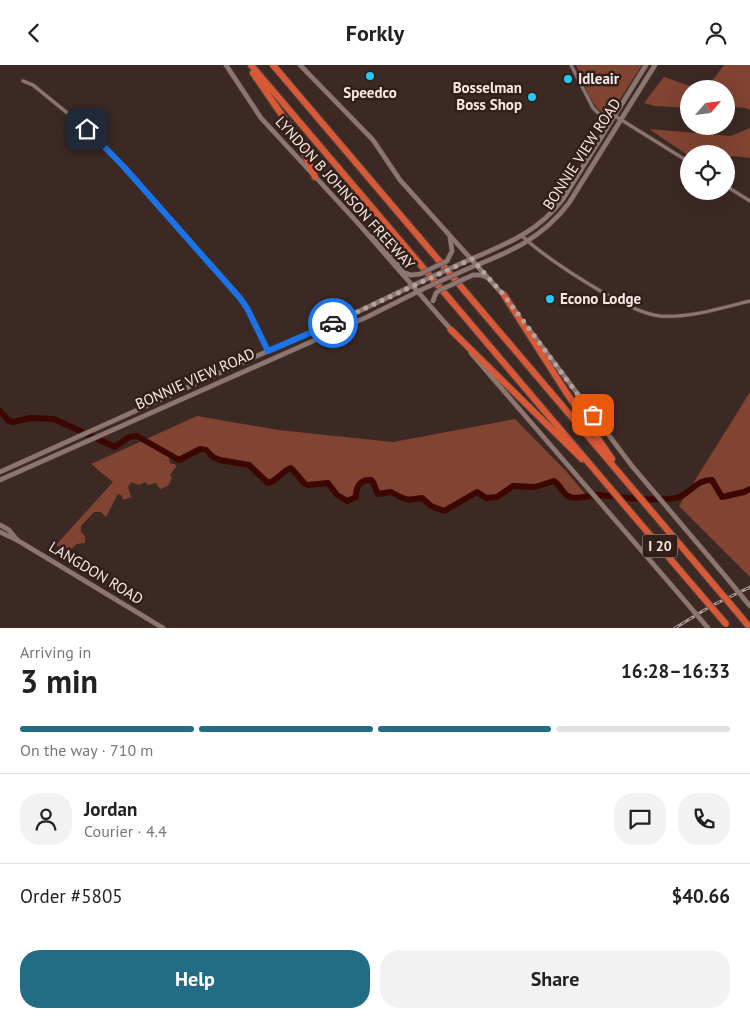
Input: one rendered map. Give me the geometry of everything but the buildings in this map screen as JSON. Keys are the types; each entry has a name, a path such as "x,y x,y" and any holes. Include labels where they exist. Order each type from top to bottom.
{"highway":[{"path":"250,65 296,137 315,177"},
{"name":"LYNDON B JOHNSON FREEWAY","path":"250,65 728,626"},
{"name":"LYNDON B JOHNSON FREEWAY","path":"273,65 750,627"},
{"path":"504,295 566,392 631,487"},
{"path":"451,330 610,486"}],"main road":[{"name":"LYNDON B JOHNSON FREEWAY","path":"226,65 261,118 451,330 708,628"},
{"path":"300,65 373,140 400,180 490,278 626,459 750,606"},
{"name":"BONNIE VIEW ROAD","path":"0,472 363,310 411,286 522,236 546,219 564,197 646,65"},
{"name":"BONNIE VIEW ROAD","path":"0,480 367,317 416,292 528,242 554,221 569,203 655,65"},
{"path":"564,197 569,203"},
{"path":"356,223 405,273 411,275 420,274 447,261 452,251 450,235"},
{"path":"435,313 433,301 436,293 440,290 473,275 490,278"},
{"path":"363,310 367,317"},
{"path":"268,351 271,359"},
{"name":"LANGDON ROAD","path":"0,525 8,530 17,540"},
{"name":"LANGDON ROAD","path":"0,532 17,540 162,628"}],"street":[{"path":"571,65 593,108 610,123"},
{"path":"23,81 33,85 87,129 125,168 240,298 247,308 268,351"},
{"path":"614,116 680,157"},
{"path":"735,192 750,201"},
{"path":"522,236 567,270 633,308 659,316 696,314 750,301"}],"shaded area":[{"path":"576,65 642,65 608,118 596,107 589,96"},
{"path":"724,65 750,65 750,110 735,107 735,80 713,80"},
{"path":"664,77 680,83 680,107 655,106 644,103"},
{"path":"750,128 750,158 735,156 735,145 680,145 680,150 649,129 680,132 680,135 731,136"},
{"path":"750,392 750,577 679,506"},
{"path":"197,416 278,430 393,442 515,419 566,471 587,496 567,498 561,494 560,489 553,482 545,481 530,487 511,485 501,493 482,498 474,492 442,510 429,506 422,497 407,500 391,490 377,493 373,489 371,480 367,478 361,479 354,490 354,495 346,500 337,496 326,482 304,482 301,484 295,473 285,468 271,482 264,482 248,466 220,462 196,450 180,459 170,456 169,461 171,464 175,464 176,467 170,475 172,478 168,486 160,489 156,483 148,485 145,482 139,485 131,482 128,487 131,497 123,500 122,496 118,494 106,517 101,512 94,512 81,526 81,532 85,536 85,543 77,544 68,552 56,545 113,482 91,464"}],"waterway":[{"path":"0,411 9,421 13,422 30,418 54,419 115,447 129,437 137,436 179,460 200,449 206,450 213,457 220,460 249,465 268,483 291,468 305,484 328,483 337,495 347,501 356,497 359,484 367,480 372,481 378,494 391,492 406,499 422,498 431,506 444,511 477,492 486,498 497,497 513,486 535,487 554,481 567,496 576,498 597,495 673,499 707,480 712,480 722,497 750,489"}],"railway":[{"path":"675,628 711,606 750,587"}],"way so far":[{"path":"333,323 472,259 504,295 593,415"}],"place":[{"name":"Speedco","path":"370,76"},
{"name":"Idleair","path":"568,79"},
{"name":"Bosselman Boss Shop","path":"532,97"},
{"name":"Econo Lodge","path":"550,299"}],"route":[{"path":"87,129 125,168 240,298 247,308 268,351 333,323"}]}
